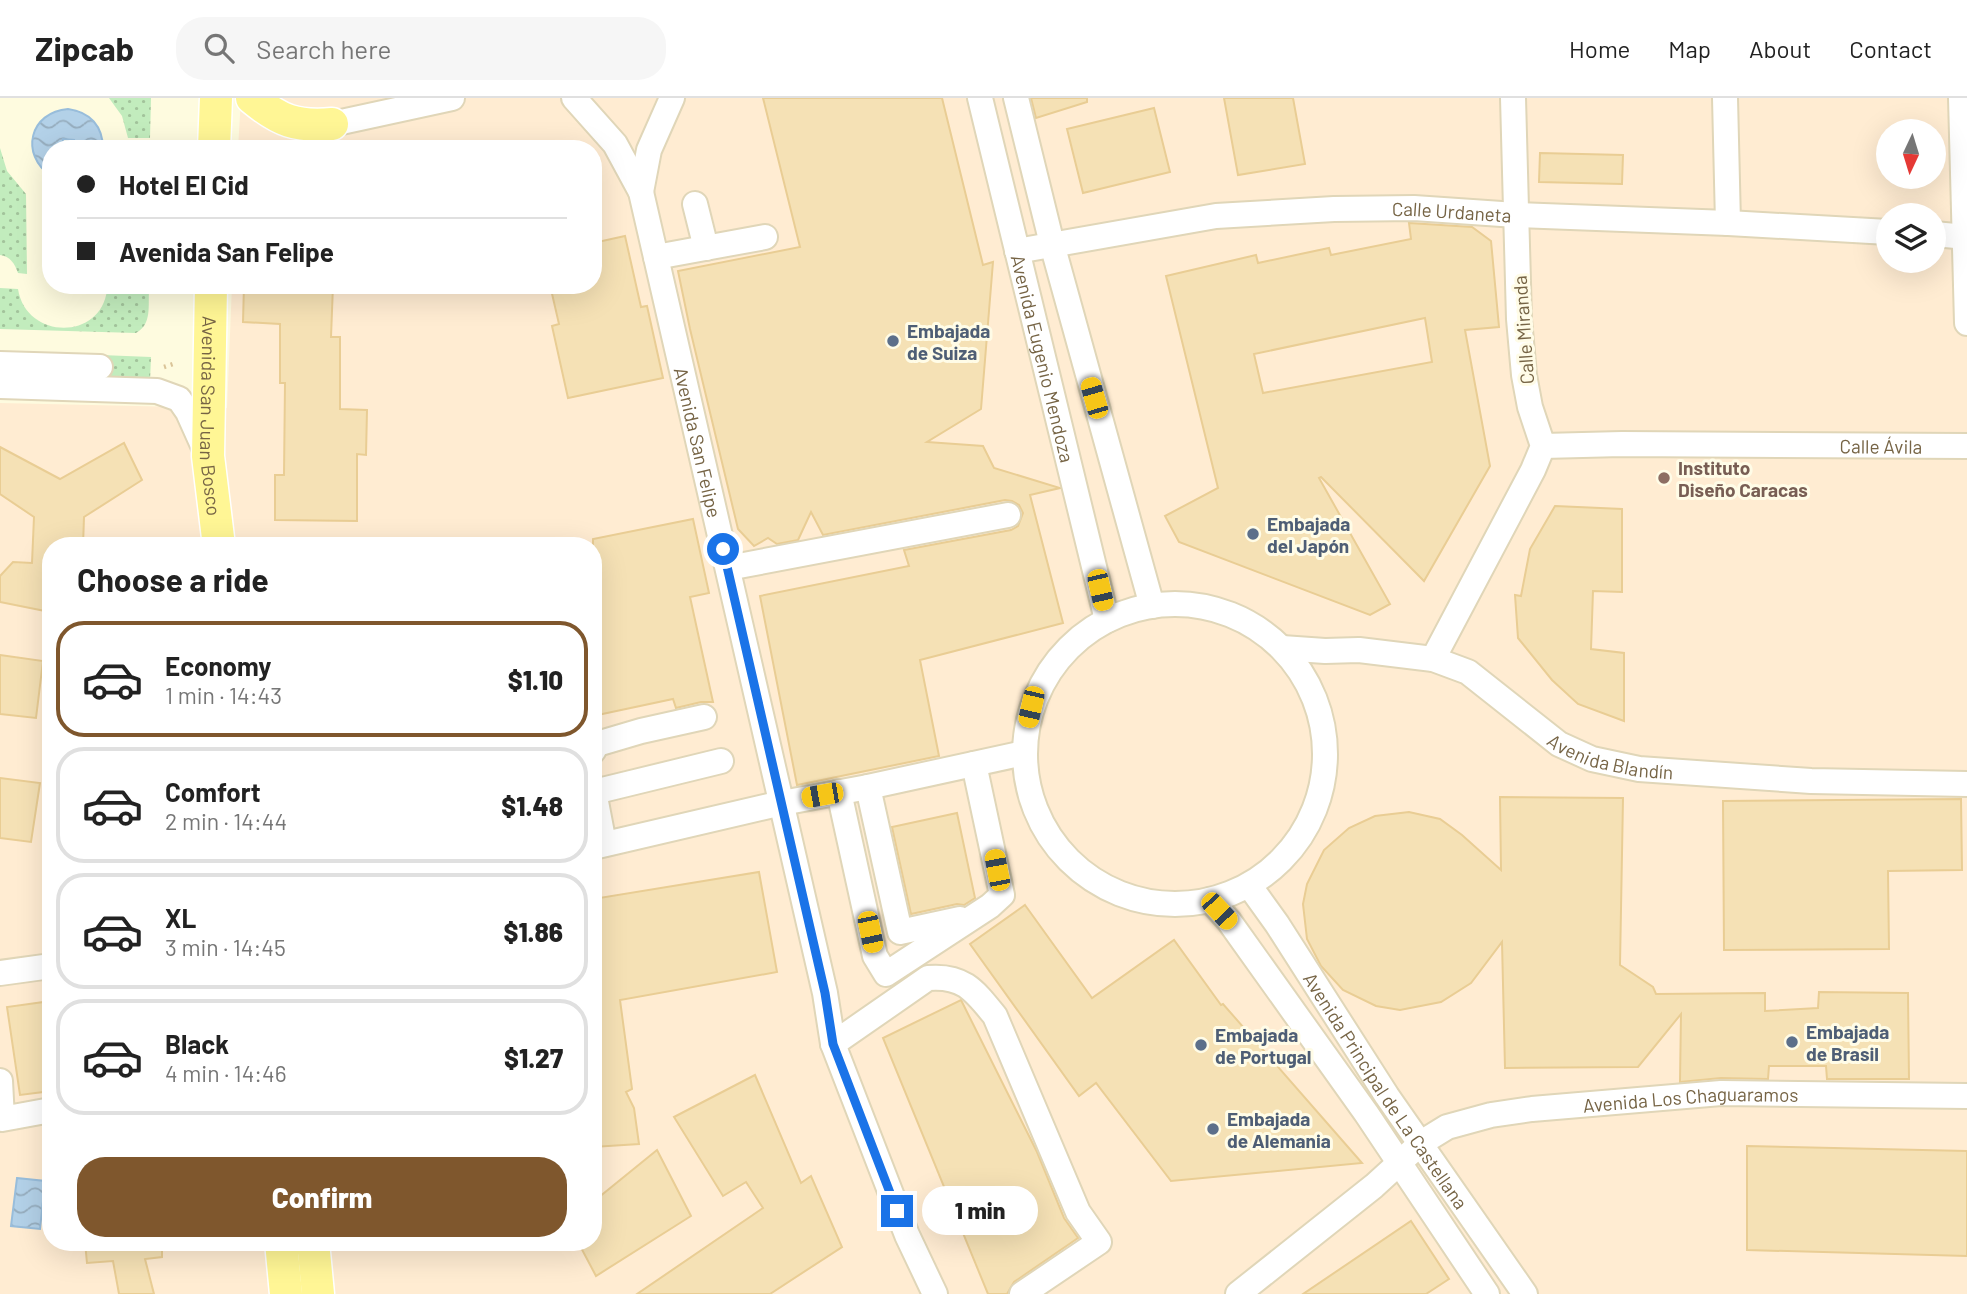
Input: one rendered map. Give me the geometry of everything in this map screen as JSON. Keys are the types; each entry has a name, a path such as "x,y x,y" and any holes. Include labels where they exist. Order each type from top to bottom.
{"main road":[{"path":"214,140 216,98"},
{"path":"252,98 280,119 299,125 332,124"},
{"path":"305,140 332,124"},
{"name":"Avenida San Juan Bosco","path":"211,294 208,456 218,537"},
{"path":"282,1251 286,1294"},
{"path":"314,1251 318,1294"}],"street":[{"path":"332,124 452,98"},
{"name":"Avenida San Felipe","path":"574,98 615,144 641,192 825,993 833,1044 906,1235 935,1294"},
{"name":"Avenida San Felipe","path":"641,192 649,150 672,98"},
{"name":"Avenida Eugenio Mendoza","path":"980,98 1107,620"},
{"name":"Avenida Eugenio Mendoza","path":"1016,98 1052,244 1152,606"},
{"name":"Calle Miranda","path":"1513,98 1524,375 1530,407 1543,446"},
{"path":"1725,98 1728,223"},
{"path":"1961,98 1967,323"},
{"path":"695,204 706,248"},
{"name":"Calle Urdaneta","path":"1017,251 1216,216 1414,208 1876,231"},
{"path":"1946,235 1965,237"},
{"path":"656,257 765,237"},
{"path":"0,364 100,367"},
{"path":"0,386 157,391 179,399 188,412 208,456"},
{"path":"1433,659 1543,446"},
{"name":"Calle Ávila","path":"1543,446 1967,446"},
{"path":"728,568 1008,515"},
{"path":"1152,606 1199,606 1222,611 1272,638 1309,685 1324,728 1325,775 1320,797 1300,838 1269,872 1249,885 1210,900 1187,904 1142,901 1100,884 1081,871 1064,856 1038,819 1026,776 1024,753 1031,707 1041,685 1069,648 1107,620 1152,606"},
{"name":"Avenida Blandín","path":"1282,648 1359,650 1433,659 1468,672 1559,744 1592,759 1639,769 1798,780 1967,784"},
{"path":"602,743 704,717"},
{"path":"602,844 782,803 1024,753"},
{"path":"602,787 721,761"},
{"path":"839,792 875,956 886,974 1002,895 974,764"},
{"path":"868,787 900,932 982,911"},
{"path":"974,831 982,911"},
{"name":"Avenida Principal de La Castellana","path":"1249,885 1387,1096 1525,1294"},
{"name":"Avenida Principal de La Castellana","path":"1210,900 1237,933 1366,1113 1487,1294"},
{"path":"0,973 42,967"},
{"path":"833,1044 928,978 959,980 978,995 995,1016 1078,1212 1099,1242 1022,1294"},
{"path":"0,1081 2,1119 42,1112"},
{"name":"Avenida Los Chaguaramos","path":"1238,1294 1399,1165 1421,1143 1447,1127 1491,1115 1601,1102 1721,1093 1967,1096"}],"path":[{"path":"160,368 176,363"}],"shaded area":[{"path":"241,98 1967,98 1967,1294 0,1294 0,403 227,408 232,294 602,294 602,140 239,140"}],"green space":[{"path":"109,98 151,98 150,138 128,138 122,116"},
{"path":"0,148 7,171 26,194 27,274 18,273 12,261 0,255"},
{"path":"0,288 18,289 24,306 34,318 63,328 78,326 92,319 102,307 106,294 149,294 147,320 136,333 0,329"},
{"path":"101,355 151,357 150,381 101,379"}],"water":[{"path":"68,109 83,113 94,121 102,140 42,140 42,168 35,157 33,135 37,126 55,112"},
{"path":"17,1178 42,1181 40,1229 11,1226"}],"building":[{"path":"763,98 942,98 983,265 993,262 981,409 927,442 983,446 994,468 1060,488 1030,495 1063,623 920,660 939,756 797,785 760,596 909,566 904,550 1011,530 1018,526 1023,513 1019,505 1005,500 823,535 811,512 798,540 777,544 768,538 754,546 738,529 678,271 800,247"},
{"path":"1031,98 1087,98 1087,102 1036,118"},
{"path":"1224,98 1293,98 1305,164 1238,175"},
{"path":"1154,108 1170,172 1083,193 1067,129"},
{"path":"1540,153 1623,155 1622,184 1539,182"},
{"path":"1409,223 1472,227 1491,241 1499,327 1465,330 1490,466 1424,581 1321,477 1319,478 1390,604 1370,615 1179,542 1165,516 1218,488 1166,276 1256,255 1258,263 1329,248 1331,255 1411,239","holes":["1425,318 1432,362 1263,393 1254,354"]},
{"path":"625,236 641,307 647,306 663,378 568,398 552,326 559,324 552,294 602,294 602,241"},
{"path":"244,294 333,294 331,337 340,337 340,409 367,410 366,455 357,454 357,521 275,520 275,475 284,475 285,383 280,383 280,324 243,322"},
{"path":"124,443 142,480 84,517 83,537 42,537 42,610 0,602 0,576 13,562 32,563 34,517 0,494 0,447 60,479"},
{"path":"1555,506 1622,509 1622,592 1593,591 1591,649 1624,653 1624,721 1578,704 1552,680 1518,638 1515,595 1521,596 1530,549"},
{"path":"693,519 709,593 690,597 713,702 676,708 673,699 602,714 602,537"},
{"path":"0,655 42,661 36,718 0,714"},
{"path":"0,778 40,783 31,842 0,838"},
{"path":"1500,797 1623,798 1620,965 1653,987 1656,994 1765,993 1765,1011 1818,1008 1819,992 1908,993 1909,1079 1827,1079 1826,1066 1769,1066 1768,1079 1721,1078 1680,1082 1681,1014 1638,1067 1505,1068 1502,942 1471,983 1441,1002 1400,1010 1376,1006 1343,990 1321,966 1307,939 1303,904 1307,884 1324,850 1349,828 1375,816 1409,812 1440,819 1501,870"},
{"path":"1961,799 1962,870 1888,871 1889,949 1724,950 1723,801"},
{"path":"957,813 975,898 964,905 957,904 911,914 892,827"},
{"path":"759,872 777,972 620,1000 632,1089 626,1092 634,1108 639,1144 602,1146 602,898"},
{"path":"1025,905 1092,998 1174,940 1221,1005 1223,1004 1362,1163 1171,1181 1096,1083 1079,1096 970,944"},
{"path":"961,1000 1037,1152 1064,1218 1078,1238 1014,1282 1007,1294 988,1294 883,1038"},
{"path":"42,1002 42,1092 20,1095 7,1007"},
{"path":"755,1075 801,1183 811,1176 842,1247 770,1294 637,1294 763,1208 746,1182 723,1196 674,1117"},
{"path":"1747,1146 1967,1151 1967,1256 1747,1250"},
{"path":"657,1150 691,1216 596,1276 583,1251 602,1251 602,1195"},
{"path":"1411,1221 1449,1279 1426,1294 1303,1294"},
{"path":"86,1251 162,1251 162,1257 145,1259 154,1294 119,1294 113,1261 87,1263"}],"place":[{"name":"Embajada de Suiza","path":"893,341"},
{"name":"Instituto Diseño Caracas","path":"1664,478"},
{"name":"Embajada del Japón","path":"1253,534"},
{"name":"Embajada de Brasil","path":"1792,1042"},
{"name":"Embajada de Portugal","path":"1201,1045"},
{"name":"Embajada de Alemania","path":"1213,1129"}],"route":[{"path":"723,549 825,993 833,1044 897,1211"}]}
